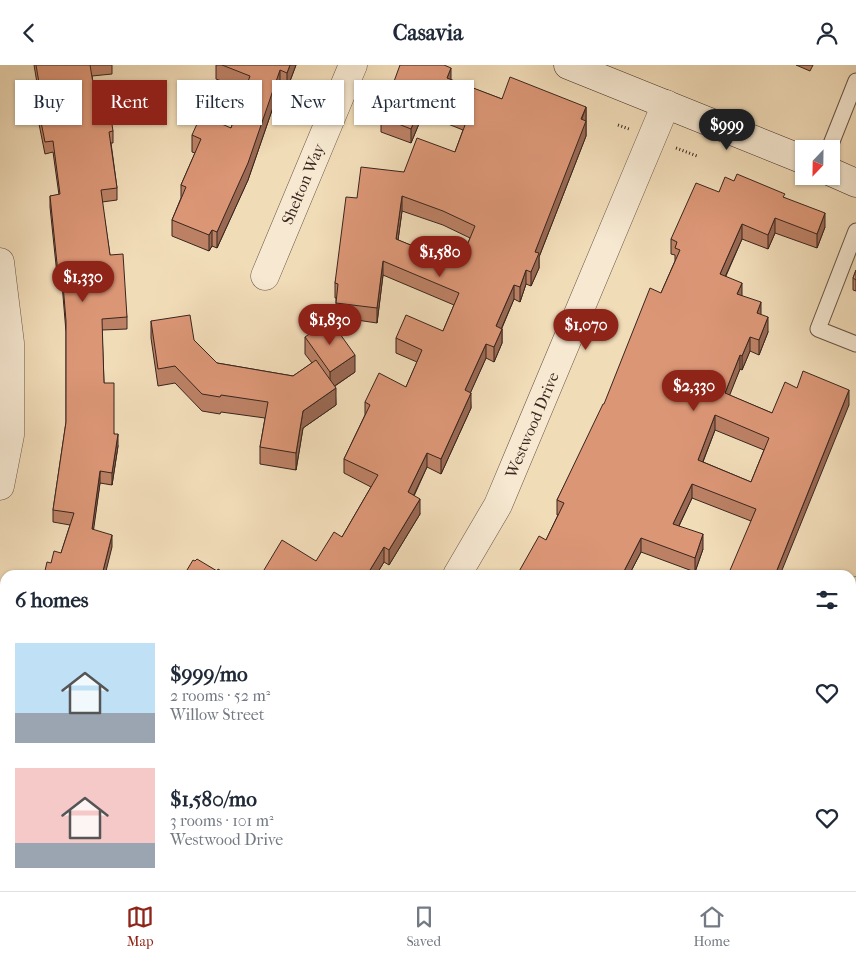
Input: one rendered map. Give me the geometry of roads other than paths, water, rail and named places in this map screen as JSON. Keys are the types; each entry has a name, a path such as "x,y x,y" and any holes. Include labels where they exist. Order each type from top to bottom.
{"street":[{"name":"Shelton Way","path":"265,276 353,65"},
{"path":"568,65 795,156"},
{"name":"Westwood Drive","path":"460,570 498,505 666,103"},
{"path":"840,176 856,183"},
{"path":"0,262 10,343 10,435 0,486"}],"lane":[{"path":"833,140 856,81"},
{"path":"856,231 818,329 856,344"}]}
